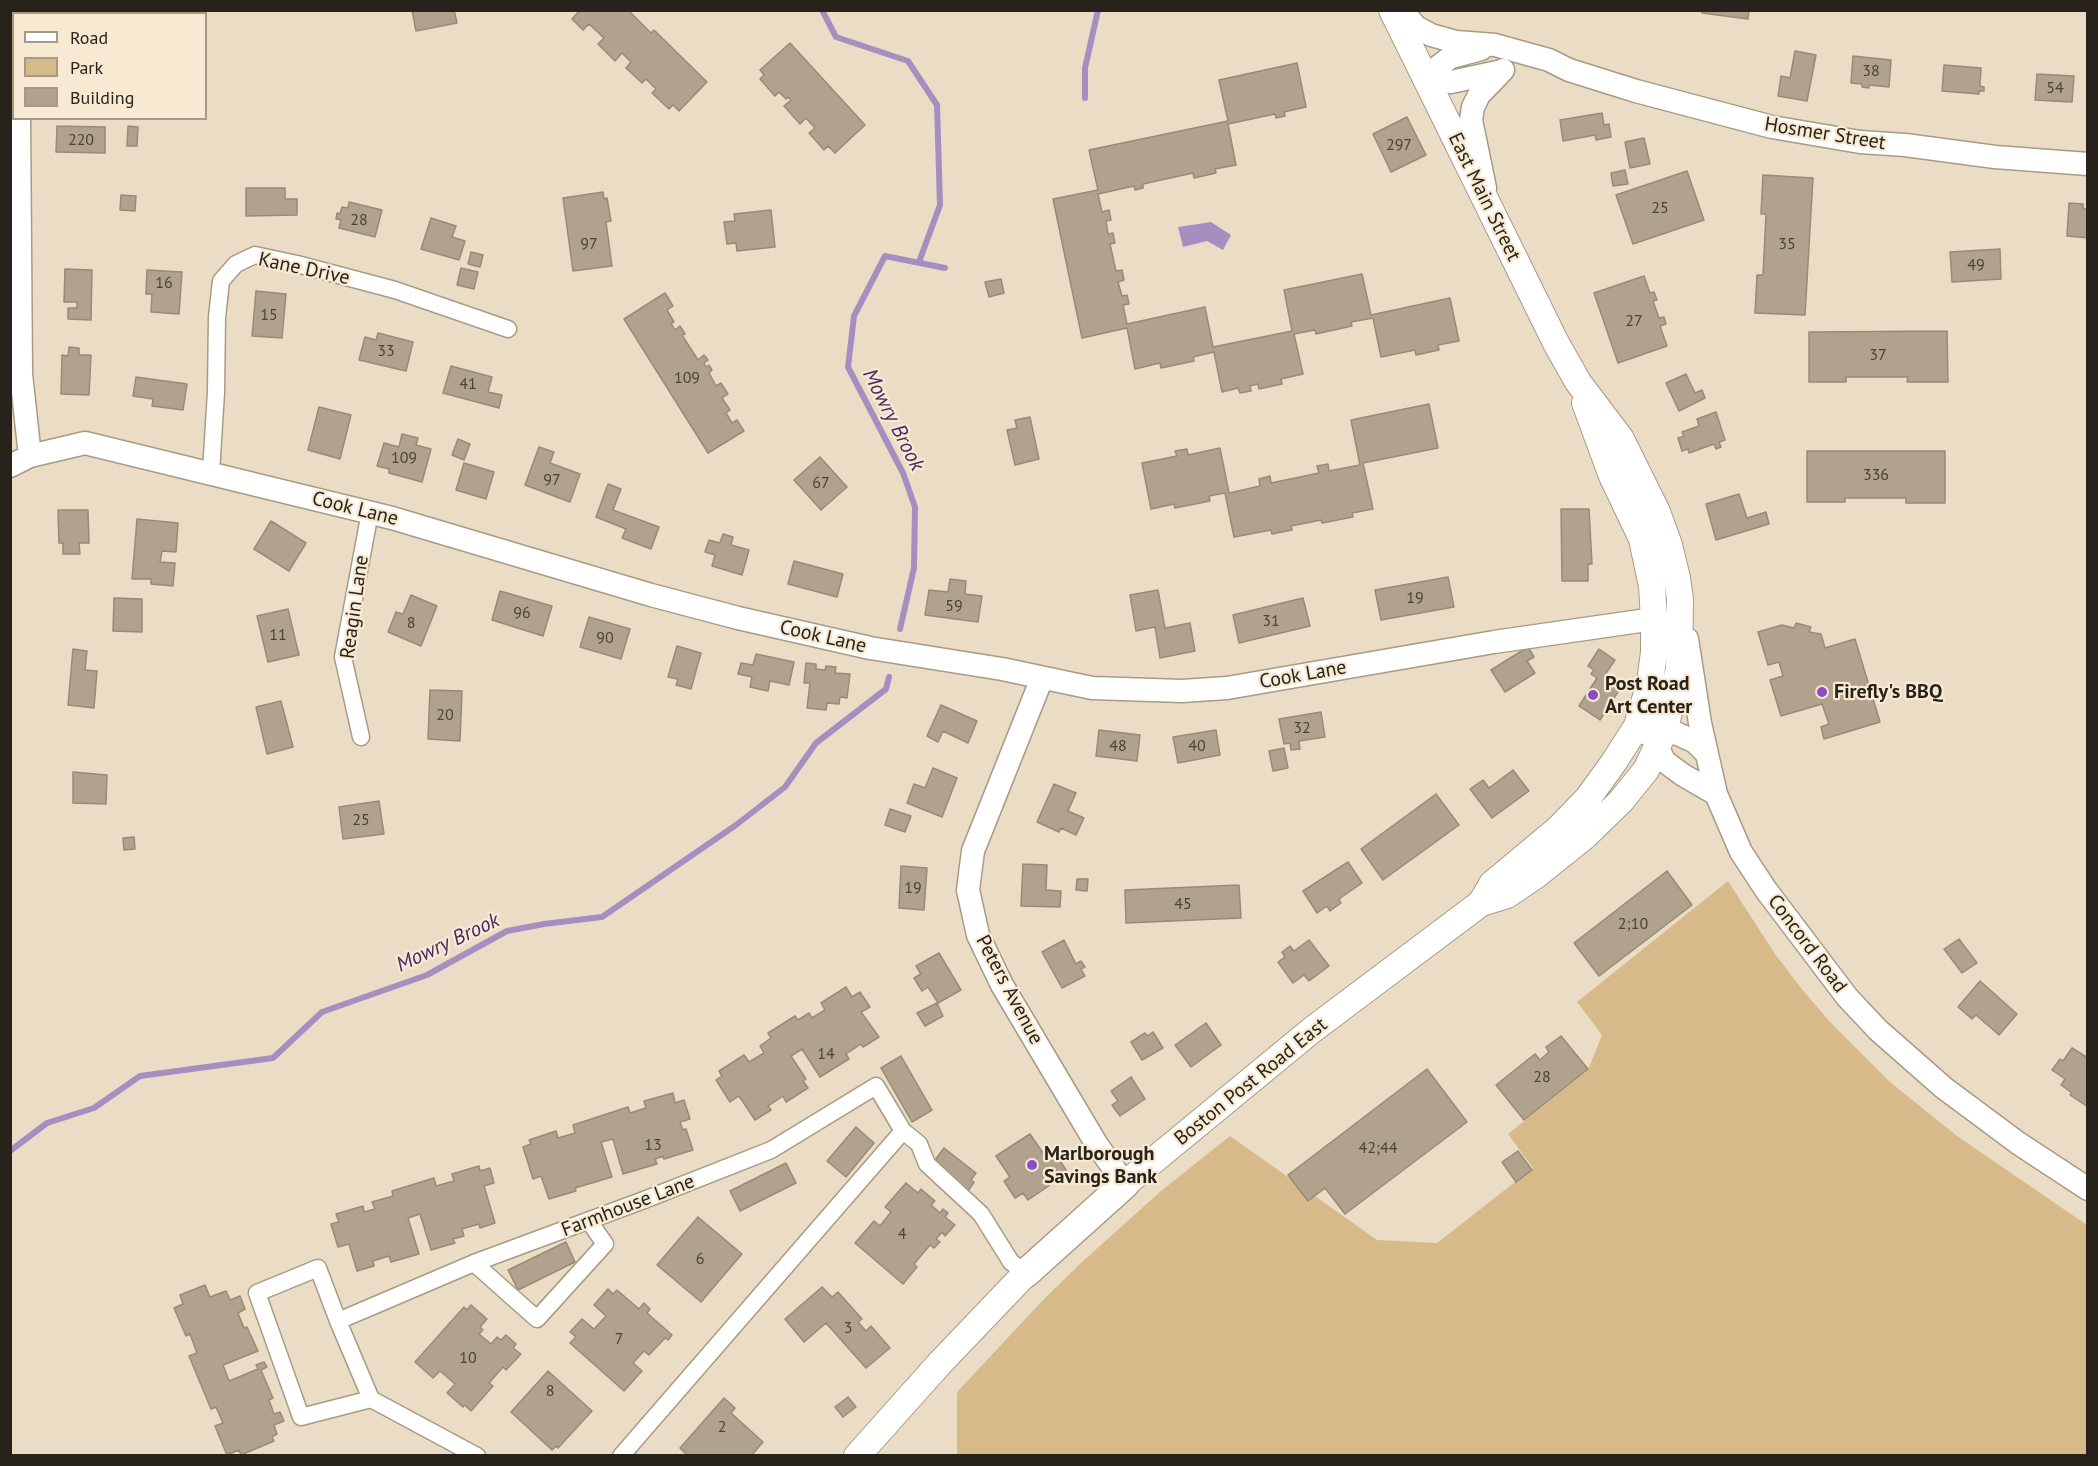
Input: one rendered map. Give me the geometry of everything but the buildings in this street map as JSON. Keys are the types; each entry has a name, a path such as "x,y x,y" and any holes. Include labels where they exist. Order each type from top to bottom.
{"highway":[{"name":"Boston Post Road East","path":"1026,1273 1125,1184"}],"main road":[{"name":"East Main Street","path":"1392,10 1556,343 1578,382 1621,439 1657,512 1669,545 1680,599"},
{"name":"East Main Street","path":"1578,382 1608,466 1642,538 1652,586 1654,619"},
{"name":"Boston Post Road East","path":"1125,1184 1312,1030 1481,903 1507,895 1535,876 1585,836 1621,801 1646,770 1653,731 1679,669 1680,599"},
{"name":"Boston Post Road East","path":"1653,731 1650,683 1654,652 1654,619"},
{"name":"Boston Post Road East","path":"1481,903 1492,884 1558,829 1588,798 1637,726 1653,731"},
{"name":"Boston Post Road East","path":"857,1455 1026,1273"}],"street":[{"name":"Hosmer Street","path":"1402,10 1416,27 1431,35 1456,42 1495,45 1549,60 1569,70 1728,116 1816,136 1995,157 2088,164"},
{"path":"1427,79 1451,57 1495,45"},
{"name":"Hosmer Street","path":"1427,79 1451,82 1503,70 1525,68 1569,70"},
{"path":"1489,207 1471,120 1473,107 1479,95 1503,70"},
{"path":"19,120 20,461"},
{"name":"Kane Drive","path":"211,472 216,392 217,317 221,281 236,264 255,255 297,264 394,291 508,329"},
{"name":"Cook Lane","path":"20,461 85,443 370,512 651,595 738,618 870,648 1092,688 1182,691 1227,688 1494,642 1654,619"},
{"name":"Reagin Lane","path":"361,737 343,657 370,512"},
{"name":"Concord Road","path":"1680,599 1699,715 1716,794 1741,852 1766,890 1848,997 1878,1030 1944,1088 2018,1143 2088,1189"},
{"name":"Peters Avenue","path":"1042,678 973,851 968,890 978,935 1002,985 1097,1144 1125,1184"},
{"path":"1707,754 1695,742 1678,734 1653,731 1664,761 1716,794"},
{"name":"Farmhouse Lane","path":"338,1321 474,1263 771,1150 876,1086 903,1131"},
{"path":"621,1455 903,1131 919,1144 927,1164 981,1214 1011,1262 1026,1273"},
{"path":"474,1263 537,1319 605,1244 589,1221"},
{"path":"371,1399 301,1417 257,1293 318,1268 371,1399 477,1455"}],"green space":[{"path":"1728,881 1775,954 1801,988 1829,1021 1890,1082 1957,1136 2087,1225 2087,1455 957,1456 958,1391 1082,1262 1161,1191 1230,1136 1377,1240 1437,1243 1533,1168 1508,1134 1588,1070 1602,1035 1577,1002"}],"shaded area":[{"path":"1211,222 1231,235 1223,250 1207,241 1183,247 1178,227"}],"waterway":[{"path":"822,10 836,37 908,61 937,105 940,205 919,262"},
{"name":"Mowry Brook","path":"1085,98 1085,68 1098,10"},
{"name":"Mowry Brook","path":"900,629 914,568 915,507 903,473 848,367 854,316 885,256 945,268"},
{"name":"Mowry Brook","path":"10,1151 47,1123 94,1108 140,1076 273,1058 322,1012 427,975 507,931 602,917 736,825 785,787 816,743 886,689 889,677"}],"place":[{"name":"Firefly's BBQ","path":"1822,692"},
{"name":"Post Road Art Center","path":"1593,695"},
{"name":"Marlborough Savings Bank","path":"1032,1165"}]}
